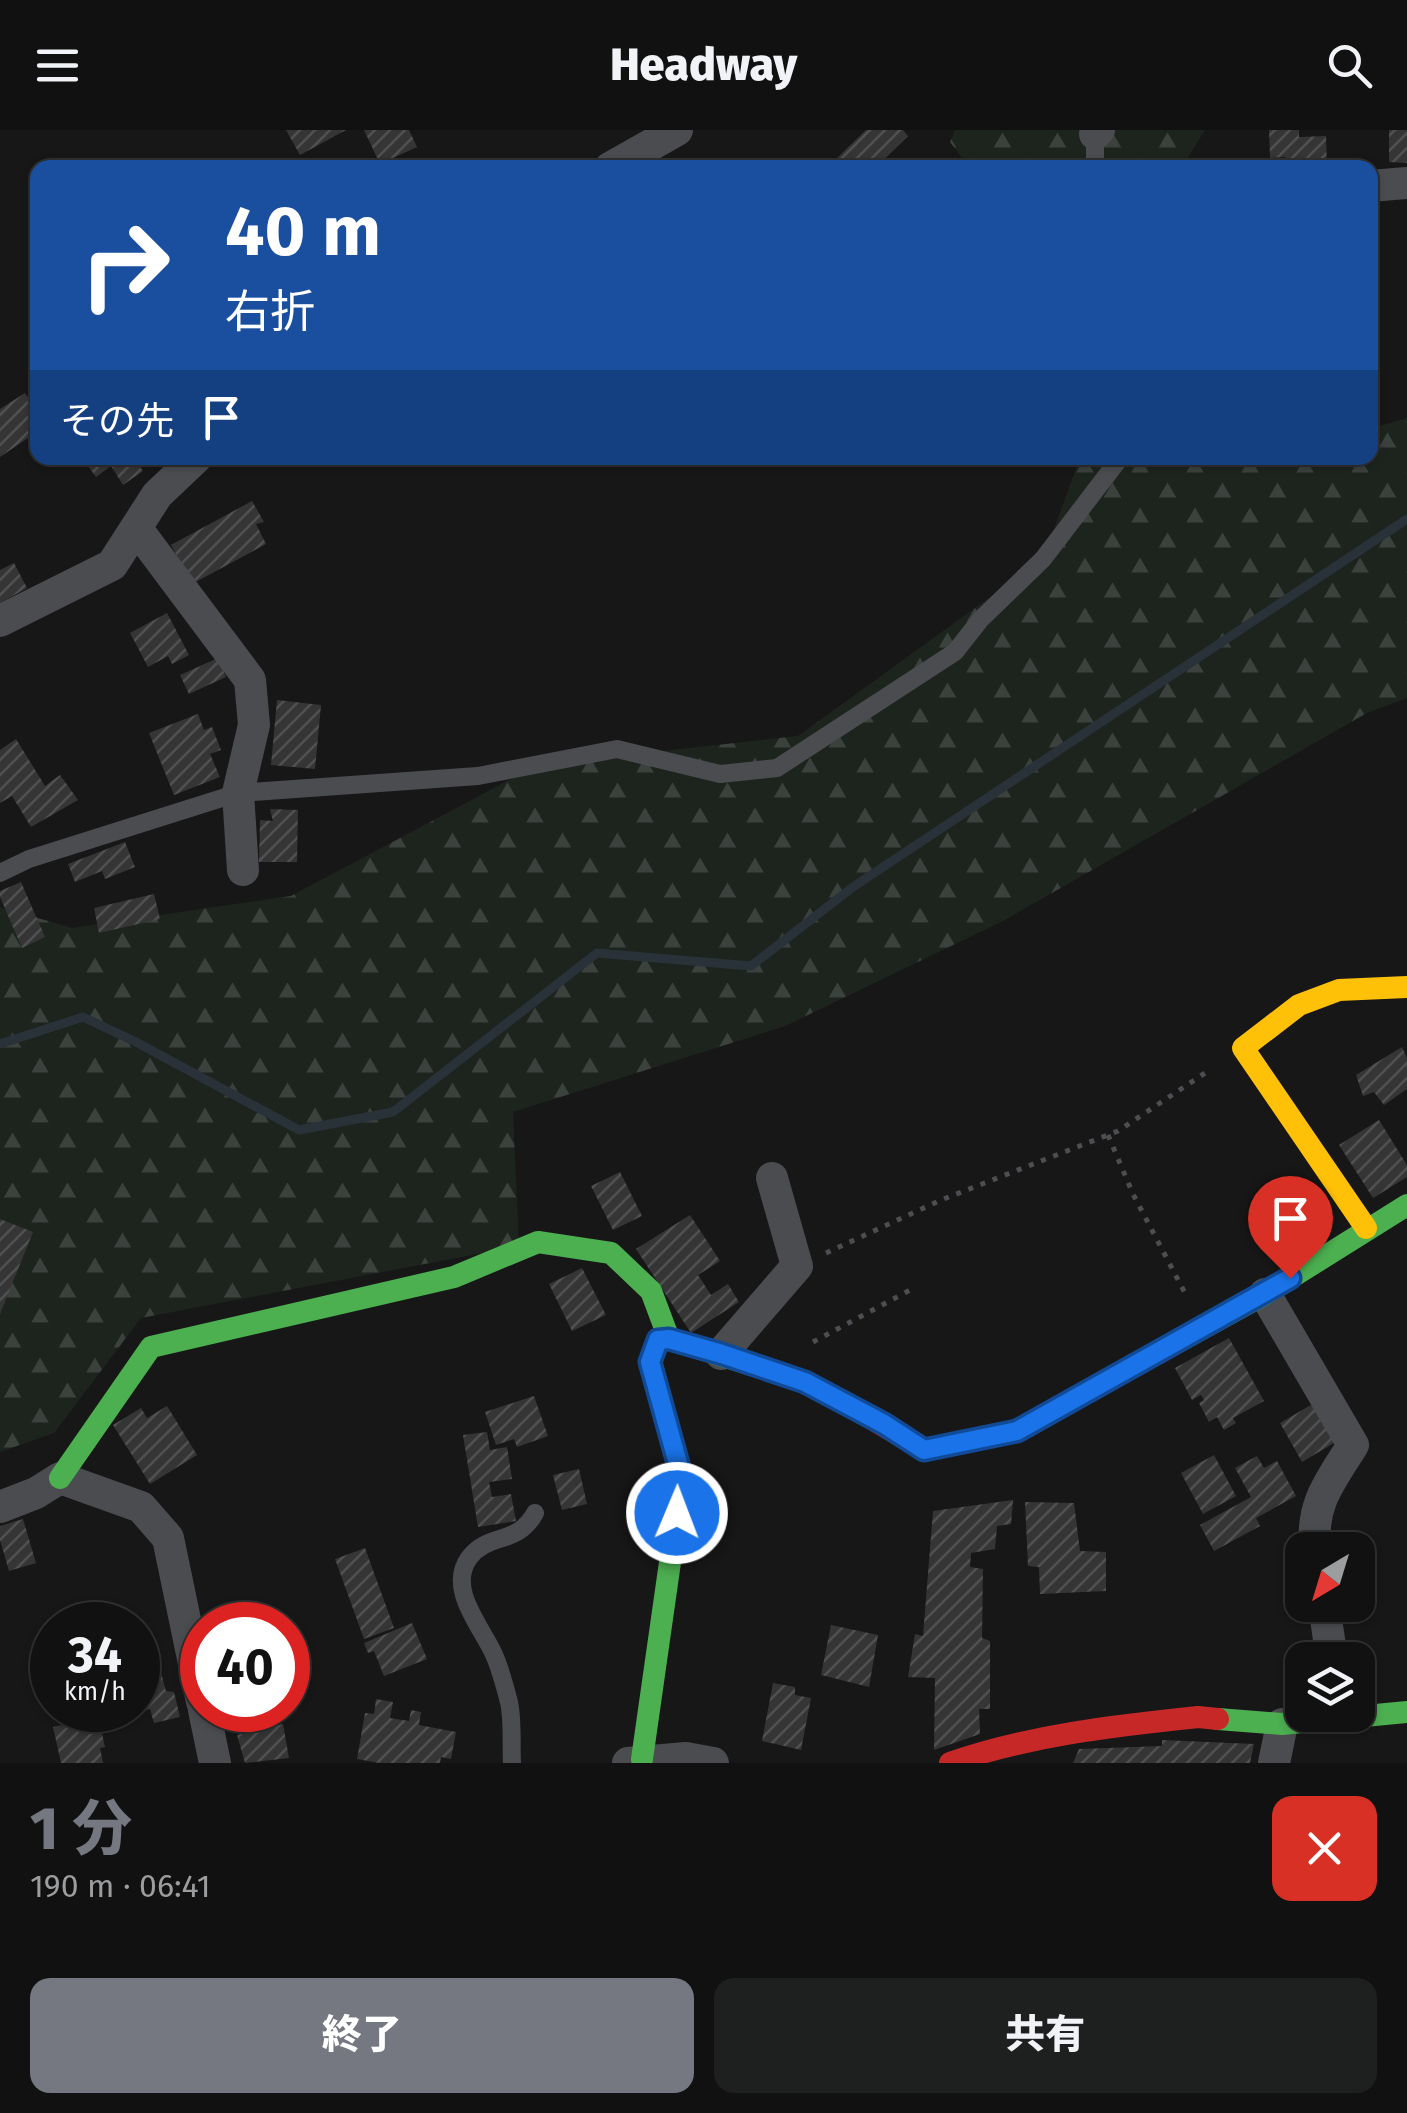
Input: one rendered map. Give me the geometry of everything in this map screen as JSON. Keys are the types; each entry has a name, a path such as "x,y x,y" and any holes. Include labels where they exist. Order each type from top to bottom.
{"street":[{"path":"624,160 677,130"},
{"path":"1378,185 1407,183"},
{"path":"0,622 112,565 157,495 189,465"},
{"path":"137,529 250,680 254,724 238,794 243,870"},
{"path":"1366,1228 1243,1048 1299,1005 1339,990 1407,987"},
{"path":"722,1354 797,1266 772,1178"},
{"path":"712,1763 686,1758 635,1761 682,1478 650,1362 658,1340 669,1339 722,1354 805,1382 924,1450 1017,1431 1265,1294 1407,1204"},
{"path":"0,1507 36,1493 60,1478 151,1347 454,1277 538,1242 611,1253 650,1292 669,1339"},
{"path":"1265,1294 1353,1445 1318,1501 1313,1532"},
{"path":"60,1478 140,1507 168,1538 181,1602"},
{"path":"1375,1714 1407,1712"},
{"path":"950,1763 993,1748 1068,1731 1198,1717 1285,1724"},
{"path":"1274,1763 1282,1724"},
{"path":"209,1732 216,1763"}],"lane":[{"path":"1093,131 1095,160"},
{"path":"0,873 30,858 238,794 478,776 617,749 720,774 776,768 955,652 981,619 1043,560 1115,465"},
{"path":"512,1763 510,1704 495,1655 466,1601 464,1579 467,1560 485,1542 504,1540 526,1528 535,1513"}],"path":[{"path":"797,1266 941,1200 1118,1132 1243,1048"},
{"path":"1108,1135 1132,1194 1204,1328"},
{"path":"812,1342 912,1289"}],"green space":[{"path":"955,130 1205,130 1186,160 964,160 950,142"},
{"path":"1407,418 1407,698 1367,713 1001,922 785,1026 513,1112 519,1246 141,1318 54,1433 0,1452 0,907 72,928 291,896 537,765 798,736 1043,559 1077,465 1378,465 1378,427"}],"building":[{"path":"286,130 346,130 300,155"},
{"path":"364,130 409,130 417,147 389,160 378,160"},
{"path":"866,130 903,130 908,136 883,160 837,158"},
{"path":"1269,130 1299,130 1299,137 1326,136 1327,160 1270,158"},
{"path":"1389,130 1407,130 1407,163 1389,162"},
{"path":"25,393 30,401 30,436 0,457 0,409"},
{"path":"87,465 139,465 143,471 123,485 111,466 96,477"},
{"path":"252,501 264,522 256,524 266,544 192,584 171,545"},
{"path":"14,563 27,588 0,603 0,570"},
{"path":"167,613 189,655 172,664 168,656 148,667 130,633"},
{"path":"218,658 226,677 189,694 180,675"},
{"path":"277,700 321,705 315,769 271,765"},
{"path":"198,714 204,730 212,727 221,750 210,754 220,777 174,795 149,733"},
{"path":"16,739 45,786 60,775 78,800 31,827 12,796 0,803 0,750"},
{"path":"270,809 298,810 297,862 259,862 260,820 273,821"},
{"path":"125,842 135,867 105,879 102,871 75,882 68,864"},
{"path":"21,882 45,937 22,948 0,897 0,891"},
{"path":"154,894 160,919 99,933 94,908"},
{"path":"1402,1047 1407,1058 1407,1089 1384,1105 1374,1092 1363,1096 1356,1075"},
{"path":"1379,1120 1407,1165 1407,1177 1373,1198 1339,1145"},
{"path":"620,1172 642,1216 613,1230 591,1186"},
{"path":"690,1215 720,1261 698,1275 711,1295 728,1284 739,1302 691,1333 636,1249"},
{"path":"0,1219 33,1232 0,1314"},
{"path":"582,1268 606,1315 572,1331 549,1284"},
{"path":"1229,1338 1264,1401 1233,1418 1236,1423 1224,1430 1217,1417 1209,1422 1199,1403 1204,1400 1201,1395 1192,1400 1175,1368"},
{"path":"534,1396 548,1436 517,1447 514,1439 496,1445 485,1412"},
{"path":"1316,1402 1339,1440 1302,1462 1280,1423"},
{"path":"167,1406 197,1455 150,1484 113,1425 141,1408 147,1418"},
{"path":"487,1432 490,1450 507,1447 512,1479 489,1482 492,1497 511,1494 516,1521 478,1527 463,1435"},
{"path":"1214,1455 1236,1496 1203,1514 1181,1473"},
{"path":"1257,1456 1264,1468 1277,1461 1296,1496 1256,1518 1260,1526 1214,1551 1200,1525 1251,1497 1235,1468"},
{"path":"579,1469 587,1504 562,1510 553,1475"},
{"path":"1013,1500 1011,1524 997,1526 995,1549 971,1553 970,1567 983,1569 982,1638 990,1641 990,1709 979,1709 980,1734 934,1750 935,1678 908,1677 915,1634 923,1636 933,1511"},
{"path":"1025,1502 1074,1503 1080,1551 1106,1552 1106,1591 1040,1594 1039,1567 1028,1566"},
{"path":"23,1519 36,1563 9,1571 0,1526"},
{"path":"365,1548 394,1628 364,1639 335,1559"},
{"path":"412,1623 427,1659 384,1676 374,1651 368,1653 364,1643"},
{"path":"831,1625 878,1635 869,1687 821,1675"},
{"path":"160,1669 166,1691 174,1692 180,1717 160,1722"},
{"path":"773,1683 795,1687 795,1695 811,1698 801,1750 762,1741"},
{"path":"376,1699 393,1702 390,1718 409,1721 411,1710 421,1712 419,1725 456,1732 451,1759 441,1757 440,1763 379,1763 357,1759 365,1713 374,1714"},
{"path":"54,1732 102,1732 103,1763 61,1763"},
{"path":"284,1732 289,1758 245,1763 237,1735"},
{"path":"1162,1740 1254,1744 1250,1763 1073,1763 1079,1749 1162,1746"}],"waterway":[{"path":"0,1044 83,1017 299,1130 393,1112 597,953 751,966 853,887 1407,519"}],"traffic: fast":[{"path":"1187,1337 1265,1294 1407,1205"},
{"path":"60,1478 151,1347 454,1277 538,1242 611,1253 651,1291 669,1339 805,1382 840,1400"},
{"path":"642,1759 682,1478 650,1362 659,1340 669,1339"},
{"path":"1218,1719 1282,1724 1407,1712"}],"traffic: slow":[{"path":"1366,1228 1243,1048 1299,1005 1339,990 1407,987"}],"traffic: jam":[{"path":"840,1400 924,1450 1017,1431 1187,1337"},
{"path":"950,1763 1072,1733 1198,1717 1218,1719"}],"route":[{"path":"677,1513 682,1478 650,1362 658,1340 669,1339 722,1354 805,1382 924,1450 1017,1431 1290,1278"}]}
